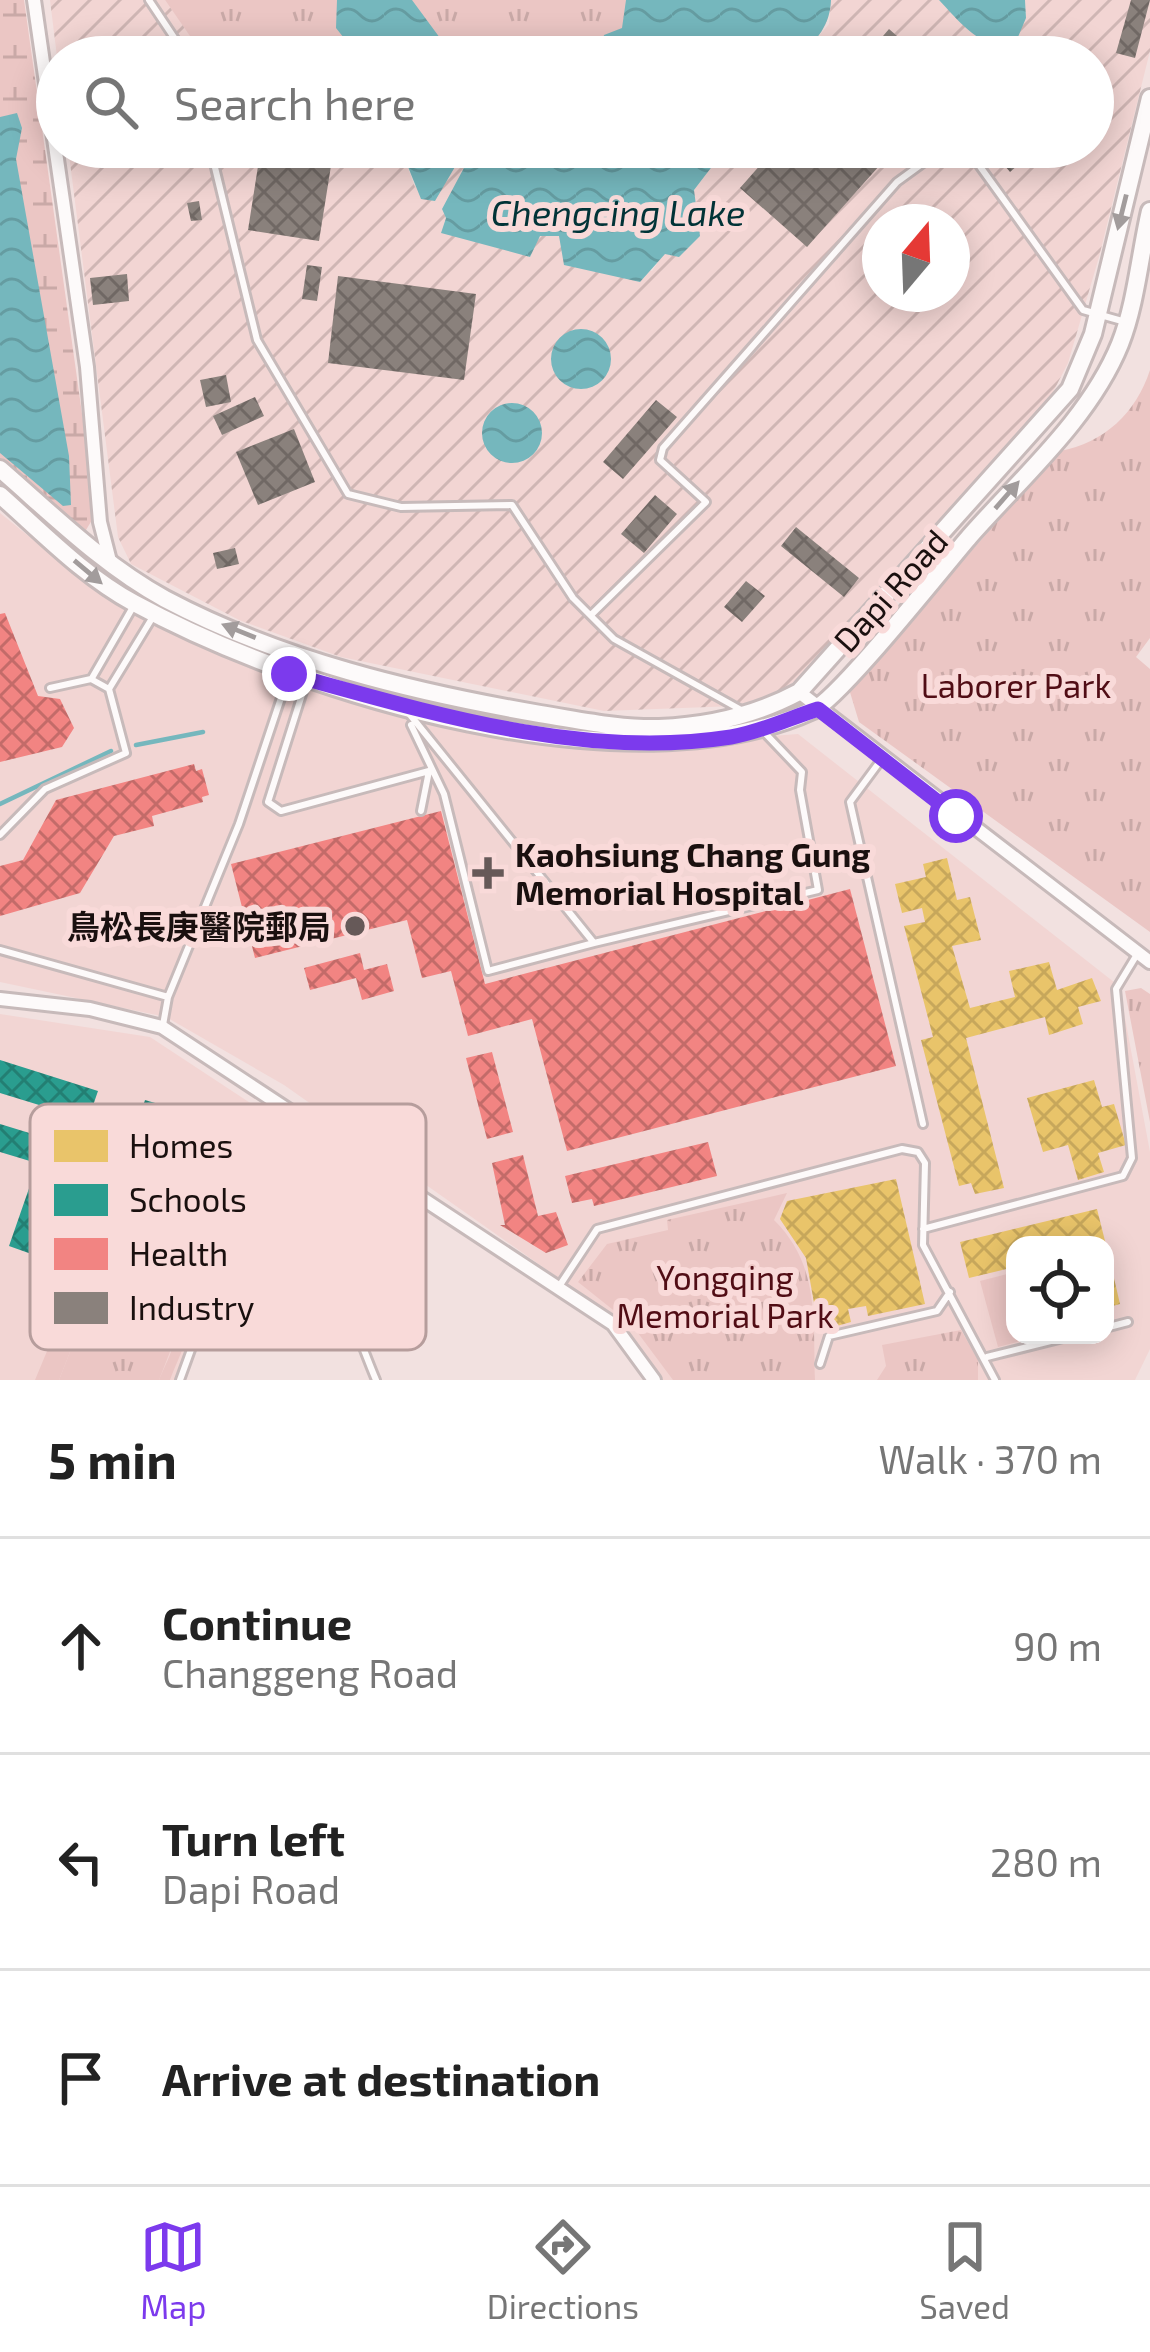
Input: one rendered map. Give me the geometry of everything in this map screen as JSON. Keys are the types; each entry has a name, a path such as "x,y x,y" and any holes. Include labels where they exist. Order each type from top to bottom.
{"main road":[{"name":"Dapi Road","path":"0,469 111,566 166,599 306,658 469,702 656,728 748,714 799,692 1070,388 1097,315 1150,98"},
{"name":"Dapi Road","path":"0,495 99,582 135,604 298,676 407,712 601,742 733,737 818,709 1086,404 1120,343 1150,212"}],"street":[{"path":"34,0 39,36"},
{"path":"58,168 87,367 100,521 111,566"},
{"path":"799,692 881,760 1144,957"},
{"path":"0,999 90,1009 162,1027 278,1104"},
{"path":"426,1201 613,1324 654,1380"}],"lane":[{"path":"149,0 173,36"},
{"path":"215,168 257,340 348,494 400,507 512,505 590,615 614,639 748,714"},
{"path":"590,615 706,502 660,460 663,448 897,182 916,168"},
{"path":"981,168 1083,310 1125,322"},
{"path":"92,679 135,604"},
{"path":"0,835 46,789 126,753 110,689 155,613"},
{"path":"298,676 268,802 281,811 429,771"},
{"path":"162,1027 168,997 298,676"},
{"path":"50,688 92,679 110,689"},
{"path":"407,712 429,771 444,794 488,971 818,890 800,790 802,772 762,728"},
{"path":"407,712 594,943"},
{"path":"881,760 850,802 923,1124"},
{"path":"422,811 429,771"},
{"path":"0,950 168,997"},
{"path":"923,1229 1123,1176 1132,1158 1116,989 1144,957"},
{"path":"558,1288 597,1229 902,1148 918,1152 925,1162 923,1245 987,1357 995,1380"},
{"path":"820,1364 829,1336 937,1311 950,1292"},
{"path":"1114,1326 1128,1322"},
{"path":"987,1357 1039,1344"},
{"path":"180,1380 191,1350"},
{"path":"363,1350 376,1380"}],"shaded area":[{"path":"50,0 165,0 191,36 54,36"},
{"path":"831,0 939,0 976,36 819,36 829,24"},
{"path":"1025,0 1150,0 1150,51 1099,257 1068,363 1051,396 812,668 780,692 735,706 604,711 341,657 239,620 131,564 118,537 71,168 408,168 415,187 445,168 465,168 442,209 446,217 442,232 559,236 564,245 652,271 693,210 694,190 711,168 1114,168 1114,36 983,36 1026,18"},
{"name":"Kaohsiung Chang Gung Memorial Hospital","path":"0,513 95,590 295,685 408,718 602,749 798,734 1119,986 1150,1152 1150,1349 1135,1380 663,1380 621,1322 426,1185 426,1104 311,1104 166,1017 0,982"},
{"path":"0,1014 150,1037 252,1104 30,1104 30,1350 186,1350 175,1380 0,1380"}],"green space":[{"path":"0,0 24,0 36,86 36,168 48,168 84,428 92,520 86,530 72,528 0,459"},
{"path":"165,0 831,0 818,36 190,36"},
{"name":"Laborer Park","path":"1150,370 1150,638 1136,657 1150,669 1150,932 859,722 849,689 1060,451 1091,441 1116,424 1136,400"},
{"path":"1141,988 1150,994 1150,1122 1125,991"},
{"name":"Yongqing Memorial Park","path":"787,1193 774,1220 789,1237 807,1275 815,1380 673,1380 632,1325 578,1282 607,1244 668,1230 667,1220"},
{"path":"1006,1274 1009,1344 998,1347 980,1281"},
{"name":"Yongqing Memorial Park","path":"961,1330 978,1360 978,1380 877,1380 886,1366 882,1345"},
{"path":"48,1350 71,1350 59,1380 35,1380"},
{"path":"71,1350 171,1350 159,1380 59,1380"},
{"path":"171,1350 182,1350 170,1380 159,1380"}],"water":[{"path":"337,0 412,0 439,36 342,36 336,28"},
{"path":"626,0 831,0 818,36 604,36 622,28"},
{"path":"939,0 1025,0 1026,18 1018,36 976,36"},
{"path":"17,113 22,128 16,159 69,456 71,505 63,506 0,453 0,117"},
{"name":"Chengcing Lake","path":"408,168 454,168 435,201 421,199"},
{"name":"Chengcing Lake","path":"464,168 711,168 694,190 700,236 679,257 665,254 640,282 564,265 559,236 540,236 530,257 441,233 446,218 442,209"},
{"path":"581,329 602,338 611,359 602,380 581,389 560,380 551,359 560,338"},
{"path":"512,403 533,412 542,433 533,454 512,463 491,454 482,433 491,412"}],"building: Homes":[{"path":"947,858 957,900 970,897 981,940 952,946 970,1008 1015,997 1009,971 1049,962 1057,990 1092,978 1101,1001 1078,1007 1083,1024 1049,1035 1045,1017 966,1038 1004,1188 975,1194 971,1183 959,1186 921,1040 933,1037 904,926 925,922 922,908 902,913 895,884 926,877 923,864"},
{"path":"1094,1080 1102,1107 1114,1104 1126,1145 1098,1153 1104,1172 1078,1180 1068,1145 1043,1152 1027,1098"},
{"path":"896,1179 925,1304 868,1316 866,1306 848,1309 851,1322 819,1331 806,1258 780,1219 787,1201"},
{"path":"1097,1209 1104,1236 1006,1236 1006,1269 969,1278 960,1242"}],"building: Schools":[{"path":"0,1060 98,1091 94,1104 36,1104 0,1093"},
{"path":"0,1124 30,1133 30,1161 0,1152"},
{"path":"30,1186 30,1254 9,1246"}],"building: Health":[{"path":"5,613 38,696 60,699 74,728 62,747 0,762 0,614"},
{"path":"194,764 196,771 202,769 209,795 202,797 203,802 152,816 154,826 114,836 80,893 0,916 0,866 23,860 56,800"},
{"path":"441,811 485,984 850,889 896,1066 567,1151 532,1019 468,1036 451,971 422,978 407,920 255,958 231,864"},
{"path":"360,953 364,970 387,964 394,991 362,1000 356,978 310,990 304,968"},
{"path":"492,1052 513,1132 487,1139 466,1058"},
{"path":"708,1142 717,1176 594,1206 592,1199 572,1203 565,1176"},
{"path":"523,1155 538,1216 556,1212 568,1245 546,1253 500,1225 505,1225 492,1163"}],"building: Industry":[{"path":"1131,0 1150,0 1135,58 1116,53"},
{"path":"258,168 331,168 319,241 248,230"},
{"path":"758,168 877,168 807,247 740,188"},
{"path":"199,201 202,220 191,221 187,203"},
{"path":"307,265 322,267 317,301 302,299"},
{"path":"127,274 129,301 93,305 90,278"},
{"path":"338,276 476,294 464,380 328,363"},
{"path":"226,375 231,402 206,407 200,380"},
{"path":"255,397 264,416 222,435 213,416"},
{"path":"656,400 677,417 623,479 603,462"},
{"path":"294,429 315,482 258,505 236,452"},
{"path":"655,495 677,514 644,553 621,534"},
{"path":"796,527 859,578 844,597 781,546"},
{"path":"235,548 239,564 217,569 213,553"},
{"path":"746,581 765,596 742,622 724,607"}],"waterway":[{"path":"136,745 203,732"},
{"path":"0,804 111,751"}],"place":[{"name":"Kaohsiung Chang Gung Memorial Hospital","path":"488,873"},
{"name":"鳥松長庚醫院郵局","path":"355,926"}],"route":[{"path":"289,674 406,707 601,742 733,737 818,709 956,816"}]}
